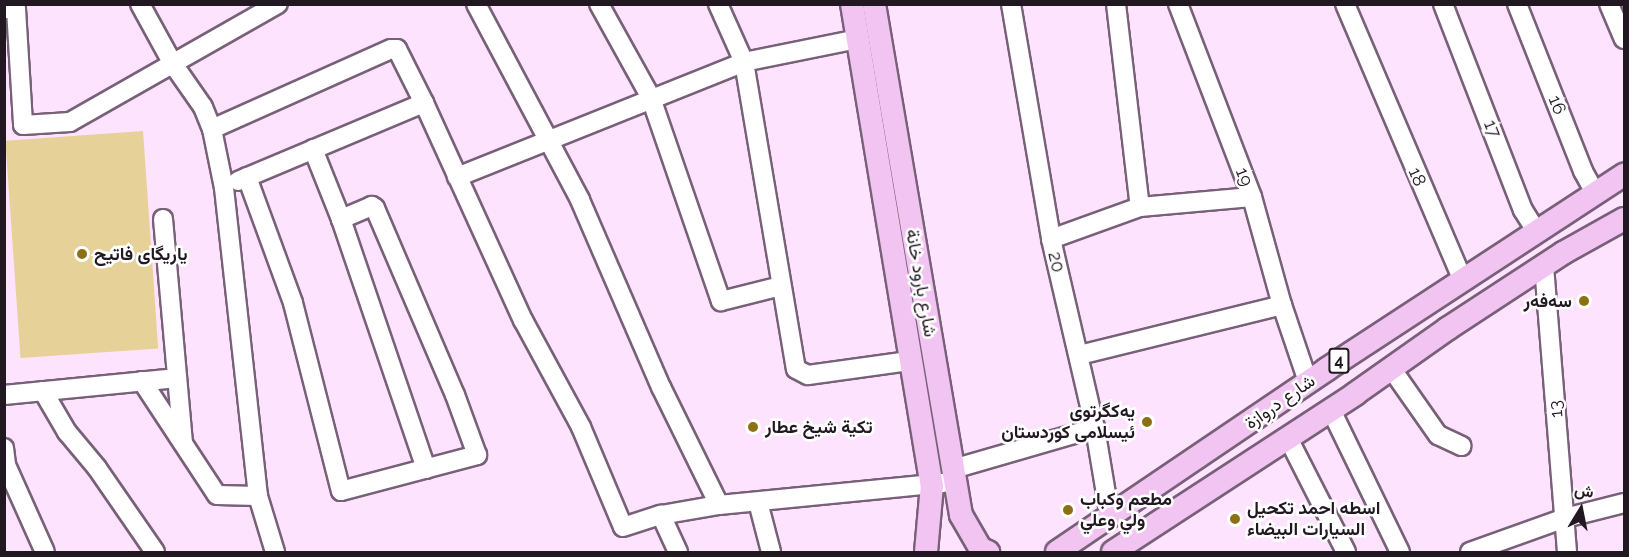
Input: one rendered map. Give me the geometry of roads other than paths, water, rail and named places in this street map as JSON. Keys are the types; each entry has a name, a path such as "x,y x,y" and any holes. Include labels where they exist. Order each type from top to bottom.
{"main road":[{"name":"شارع بارود خانة","path":"852,4 909,361 932,484 926,552"},
{"name":"شارع بارود خانة","path":"874,4 961,515 967,529 981,549 988,552"},
{"name":"شارع دروازة","path":"1057,551 1110,518 1308,382 1624,175"},
{"name":"شارع دروازة","path":"1113,552 1331,410 1544,266 1624,219"}],"street":[{"path":"140,4 172,64 203,107 212,129 224,188 258,496 275,552"},
{"path":"4,9 16,9 22,126 70,122 278,4"},
{"path":"477,4 550,139 580,200 662,387 718,505"},
{"path":"599,4 651,98 720,300 781,286"},
{"path":"718,4 744,62 796,369 808,375 909,361"},
{"name":"20","path":"1011,4 1051,239 1095,428 1110,518"},
{"path":"1116,4 1140,207"},
{"name":"19","path":"1178,4 1252,197 1297,355 1308,382"},
{"name":"18","path":"1345,4 1451,258 1463,281"},
{"name":"17","path":"1443,4 1523,210 1537,232"},
{"path":"1610,4 1624,39"},
{"name":"16","path":"1520,10 1595,193"},
{"path":"457,177 744,62 858,39"},
{"path":"212,129 391,49 397,49 524,320 581,427 623,527 661,515 718,505 932,484 1095,428"},
{"path":"224,188 424,103"},
{"path":"313,149 341,219 426,469"},
{"path":"247,177 293,303 340,491 477,455 455,396 375,208 372,206 341,219"},
{"path":"1051,239 1140,207 1252,197"},
{"path":"163,219 183,443"},
{"name":"13","path":"1544,266 1567,552"},
{"path":"1079,355 1282,305"},
{"path":"1391,368 1438,435 1462,446"},
{"path":"4,395 177,378"},
{"path":"142,381 217,495 258,496"},
{"path":"44,391 67,432 97,468 155,552"},
{"path":"1331,410 1400,552"},
{"path":"1288,438 1346,552"},
{"path":"4,448 6,465 45,552"},
{"path":"758,502 771,552"},
{"path":"1470,552 1565,518 1624,503"},
{"path":"661,515 678,552"}],"place":[{"name":"یاریگای فاتیح","path":"82,254"},
{"name":"سەفەر","path":"1584,301"},
{"name":"یەکگرتوی ئیسلامی کوردستان","path":"1147,422"},
{"name":"تكية شيخ عطار","path":"753,427"},
{"name":"مطعم وكباب ولي وعلي","path":"1068,510"},
{"name":"اسطه احمد تكحيل السيارات البيضاء","path":"1235,519"}]}
